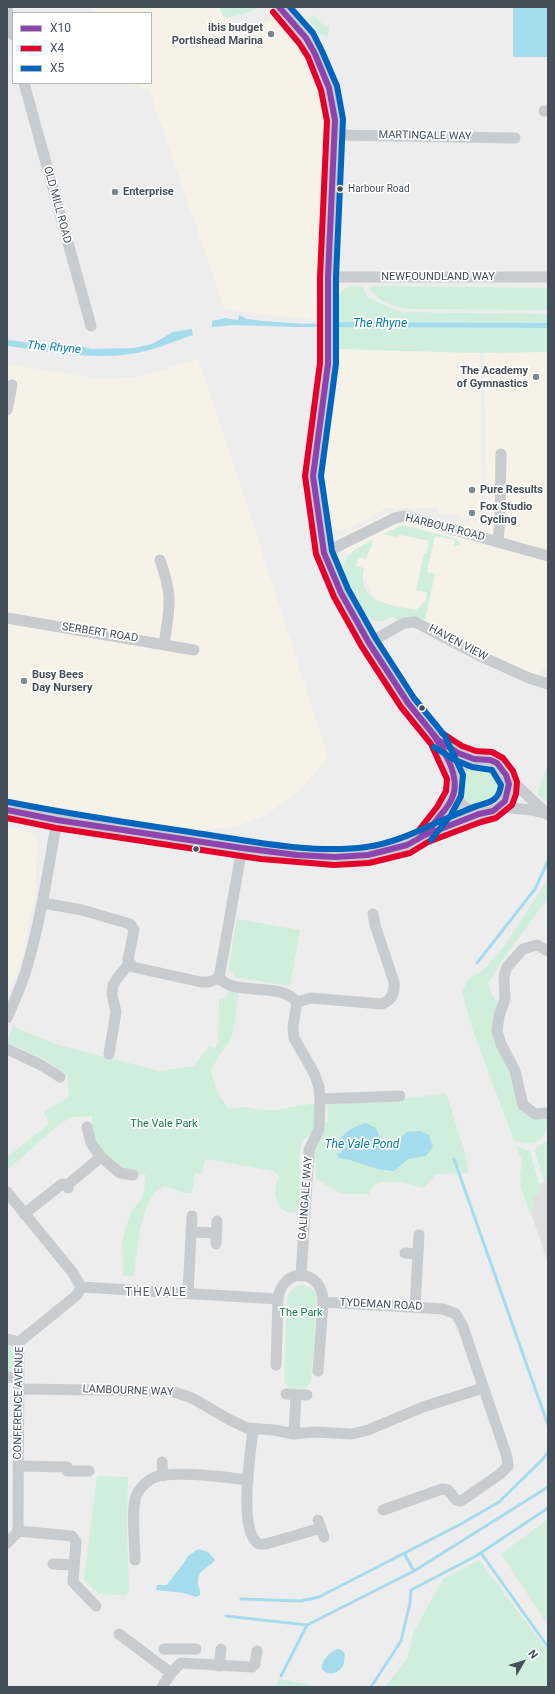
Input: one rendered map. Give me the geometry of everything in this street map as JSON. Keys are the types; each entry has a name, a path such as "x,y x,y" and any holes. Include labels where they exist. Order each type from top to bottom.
{"street":[{"path":"279,7 306,38 315,54 329,88 334,112 335,135 328,277 329,346 325,390 319,421 313,476 324,553 342,593 369,644 408,703 438,740 455,778"},
{"path":"7,10 12,31"},
{"name":"OLD MILL ROAD","path":"24,84 91,326"},
{"name":"MARTINGALE WAY","path":"335,135 516,138"},
{"name":"NEWFOUNDLAND WAY","path":"328,277 548,277"},
{"path":"7,410 12,385"},
{"path":"498,542 501,454"},
{"name":"HARBOUR ROAD","path":"324,553 394,518 405,516 548,556"},
{"path":"160,560 169,584 170,603 164,644"},
{"name":"SERBERT ROAD","path":"7,618 194,650"},
{"name":"HAVEN VIEW","path":"369,644 404,623 415,622 478,655 529,678 548,684"},
{"path":"438,740 458,752 474,759 490,760 502,769 506,775 547,815"},
{"path":"425,835 444,811 454,793 455,778 459,770 466,763 474,759"},
{"path":"7,810 57,820 296,855 336,857 368,855 408,845 425,835 479,814 493,811 500,807 508,792 506,775"},
{"path":"454,793 463,808 479,814"},
{"path":"500,807 530,810 547,815"},
{"path":"7,1018 27,968 43,903 57,820"},
{"path":"219,978 242,848"},
{"path":"43,903 82,910 130,924 134,930 128,959 129,964"},
{"path":"219,978 232,985 282,993 294,998 298,1002 311,998 382,1004 391,998 394,990 394,982 375,925 373,914"},
{"path":"548,950 537,945 528,946 516,956 507,967 504,976 505,999 499,1016 497,1031 501,1044 515,1071 523,1105 534,1114 548,1113"},
{"path":"129,964 140,969 201,982 211,982 219,978"},
{"path":"109,1054 116,1012 112,995 113,987 118,976 129,964"},
{"name":"GALINGALE WAY","path":"298,1002 293,1027 294,1038 314,1073 319,1087 320,1099 319,1129 309,1150 301,1276"},
{"path":"7,1049 43,1066 60,1077"},
{"path":"320,1099 400,1096"},
{"path":"87,1127 91,1143 116,1176 133,1175"},
{"path":"24,1214 62,1184 67,1187 101,1157"},
{"path":"7,1192 73,1273 81,1287 278,1299"},
{"path":"188,1293 192,1216"},
{"path":"216,1244 217,1221"},
{"path":"191,1232 216,1233"},
{"path":"415,1306 418,1235"},
{"path":"405,1253 418,1254"},
{"path":"276,1365 278,1299 282,1286 287,1280 301,1276"},
{"name":"TYDEMAN ROAD","path":"301,1276 309,1277 317,1282 322,1290 323,1302 447,1309 457,1316 483,1388 508,1461 507,1468 465,1500 456,1500 448,1490 442,1489 383,1510"},
{"name":"CONFERENCE AVENUE","path":"18,1531 12,1480 18,1466 19,1342 77,1295 81,1287"},
{"path":"318,1371 323,1302"},
{"path":"7,1339 19,1342"},
{"name":"LAMBOURNE WAY","path":"7,1377 19,1384 171,1391 192,1398 235,1423 253,1429 274,1430 294,1434 314,1432 352,1434 363,1432 423,1407 483,1388"},
{"path":"294,1434 296,1395"},
{"path":"253,1429 248,1480 248,1521 252,1537 257,1542 266,1544 321,1528"},
{"path":"162,1462 163,1476"},
{"path":"18,1466 67,1466 67,1471 89,1471"},
{"path":"135,1560 136,1496 142,1487 153,1478 163,1476 199,1475 248,1480"},
{"path":"7,1543 18,1531 71,1535 76,1542 74,1584 96,1606"},
{"path":"53,1564 74,1565"},
{"path":"119,1634 171,1673"},
{"path":"164,1649 196,1650"},
{"path":"179,1649 183,1663"},
{"path":"219,1666 222,1649"},
{"path":"162,1687 171,1673 178,1665 183,1663 252,1667 255,1664 257,1652"}],"shaded area":[{"path":"92,7 226,7 235,34 274,19 280,21 291,32 304,51 324,106 316,320 225,310 149,90 132,84 152,84 152,12 94,12"},
{"path":"339,349 480,353 482,519 461,519 460,514 438,514 438,508 387,508 350,528 338,530 334,527 330,522 325,499 324,454 335,392"},
{"path":"484,352 548,352 548,670 542,669 539,676 515,666 454,633 449,634 421,618 413,616 398,620 388,619 339,537 388,513 452,522 487,521"},
{"path":"198,359 328,757 300,790 266,815 234,827 191,831 16,803 7,796 7,364 99,379 139,377"},
{"path":"7,827 31,833 37,840 39,849 36,860 36,892 21,960 7,997"},
{"path":"548,1180 548,1263 524,1192"}],"green space":[{"path":"258,7 253,11 228,18 223,16 220,8"},
{"path":"314,15 321,23 329,27 328,36 320,34 308,19"},
{"path":"351,286 363,287 367,297 402,312 548,314 548,323 339,322 338,306 340,295 342,291"},
{"path":"373,286 548,288 548,310 409,309 397,307 377,297 369,288"},
{"path":"339,327 548,328 548,352 477,353 339,349"},
{"path":"403,525 457,539 461,544 454,546 455,540 435,536 427,572 435,574 425,620 418,618 397,621 394,617 376,621 368,617 352,594 345,575 345,561 350,554 372,540 373,542 366,559 359,557 356,566 364,568 363,580 365,589 378,600 387,604 416,610 426,600 427,593 416,590 424,553 426,553 429,541 400,535 396,537 383,534"},
{"path":"548,764 548,802 537,794"},
{"path":"477,765 485,765 493,768 499,774 502,786 499,798 493,804 485,807 477,807 469,804 463,798 460,790 460,782 463,774 469,768"},
{"path":"548,879 548,898 504,958 488,983 492,995 498,1003 494,1018 518,1094 547,1117 546,1132 543,1137 540,1140 529,1143 514,1141 472,1028 462,992 468,980 482,971 505,945"},
{"path":"237,919 300,930 290,986 234,977 235,972 228,971"},
{"name":"The Vale Park","path":"228,990 239,991 232,1037 211,1069 214,1083 220,1097 229,1109 244,1107 262,1110 275,1110 316,1103 314,1132 303,1140 300,1148 300,1163 302,1172 305,1175 301,1208 296,1212 291,1213 284,1211 281,1208 277,1201 275,1192 279,1176 274,1171 205,1159 202,1174 195,1173 191,1193 184,1193 165,1186 157,1191 150,1200 141,1226 134,1276 123,1276 122,1242 131,1212 143,1197 146,1175 124,1172 102,1154 92,1133 92,1116 72,1117 60,1124 7,1170 7,1157 49,1124 44,1112 69,1097 67,1075 49,1062 7,1042 13,1026 55,1044 160,1071 194,1066 209,1046 214,1049 220,1041 218,1039 219,999 226,999"},
{"path":"446,1093 465,1153 468,1173 436,1174 426,1186 422,1188 402,1182 382,1182 374,1185 369,1194 341,1194 316,1179 316,1164 312,1162 313,1148 323,1121 328,1122 328,1104 378,1102"},
{"path":"548,1140 548,1179 544,1182 535,1151 537,1147"},
{"path":"516,1146 530,1151 541,1192 533,1197 533,1214 530,1214 521,1187 520,1175 522,1161"},
{"name":"The Park","path":"302,1285 308,1287 316,1294 317,1300 311,1381 305,1388 290,1388 284,1382 287,1299 292,1289 296,1286"},
{"path":"7,1344 14,1348 13,1372 7,1372"},
{"path":"97,1476 128,1477 127,1531 129,1592 125,1595 99,1594 84,1579"},
{"path":"548,1519 548,1625 501,1554"},
{"path":"479,1560 548,1651 548,1687 385,1687 407,1659 413,1634 443,1579"},
{"path":"279,1679 322,1687 275,1687"}],"water":[{"path":"513,7 548,7 548,57 513,57"},
{"name":"The Rhyne","path":"239,315 247,319 305,324 345,322 548,323 548,328 296,327 233,325 212,327 212,321 225,318 238,320"},
{"name":"The Rhyne","path":"192,329 193,335 161,347 132,354 114,356 78,355 7,346 7,340 63,346 77,345 91,349 134,348 152,344 173,332"},
{"name":"The Vale Pond","path":"366,1123 376,1128 381,1140 385,1144 392,1145 407,1132 420,1131 429,1135 433,1147 426,1156 408,1159 394,1171 377,1169 339,1158 337,1154 342,1152 339,1142 341,1138 359,1125"},
{"path":"198,1549 208,1552 215,1560 199,1575 198,1586 200,1595 196,1597 184,1593 156,1590 157,1585 167,1585 187,1557"},
{"path":"338,1649 342,1650 345,1654 343,1665 335,1673 327,1673 322,1669 323,1663 329,1654"}],"waterway":[{"path":"477,963 535,889 548,861"},
{"path":"454,1159 548,1425"},
{"path":"241,1599 301,1601 319,1597 459,1525 499,1502 543,1459 548,1452"},
{"path":"226,1616 307,1625 414,1571 548,1487"},
{"path":"371,1687 401,1641 410,1603 411,1590 476,1556 548,1508"},
{"path":"404,1553 414,1571"},
{"path":"481,1553 548,1647"},
{"path":"281,1676 307,1625"}],"transit line":[{"name":"X10","path":"7,810 57,820 242,848 297,855 335,857 368,855 407,845 425,835 479,814 493,811 505,801 509,784 506,775 497,763 490,760 474,759 458,753 438,740 408,703 369,643 341,593 324,553 313,476 328,364 328,277 335,120 329,88 315,54 306,38 279,7"},
{"name":"X5","path":"290,7 313,33 322,51 337,86 343,119 336,277 336,364 321,476 332,551 348,589 376,639 414,698 445,736 463,775 461,796 451,815 431,840"},
{"name":"X4","path":"273,12 299,43 308,57 321,90 327,121 320,277 320,363 305,476 316,554 334,597 362,647 401,707 431,744 447,779 446,791 437,807 419,830"},
{"name":"X10","path":"419,838 430,829 448,806 454,789 453,771 445,753 430,730"},
{"name":"X4","path":"7,818 56,828 261,859 334,865 369,863 410,853 428,842 481,822 496,818 512,805 516,794 517,782 513,771 503,758 492,752 476,751 462,746 442,733"},
{"name":"X5","path":"9,802 106,819 284,846 326,849 366,847 390,842 412,834 472,808 490,802 496,798 501,785 492,770 472,767 455,760 434,747"}],"place":[{"name":"ibis budget Portishead Marina","path":"271,34"},
{"name":"Harbour Road","path":"340,189"},
{"name":"Enterprise","path":"115,192"},
{"name":"The Academy of Gymnastics","path":"536,377"},
{"name":"Pure Results","path":"472,490"},
{"name":"Fox Studio Cycling","path":"472,513"},
{"name":"Busy Bees Day Nursery","path":"24,681"}],"district":[{"name":"THE VALE","path":"156,1293"}]}
